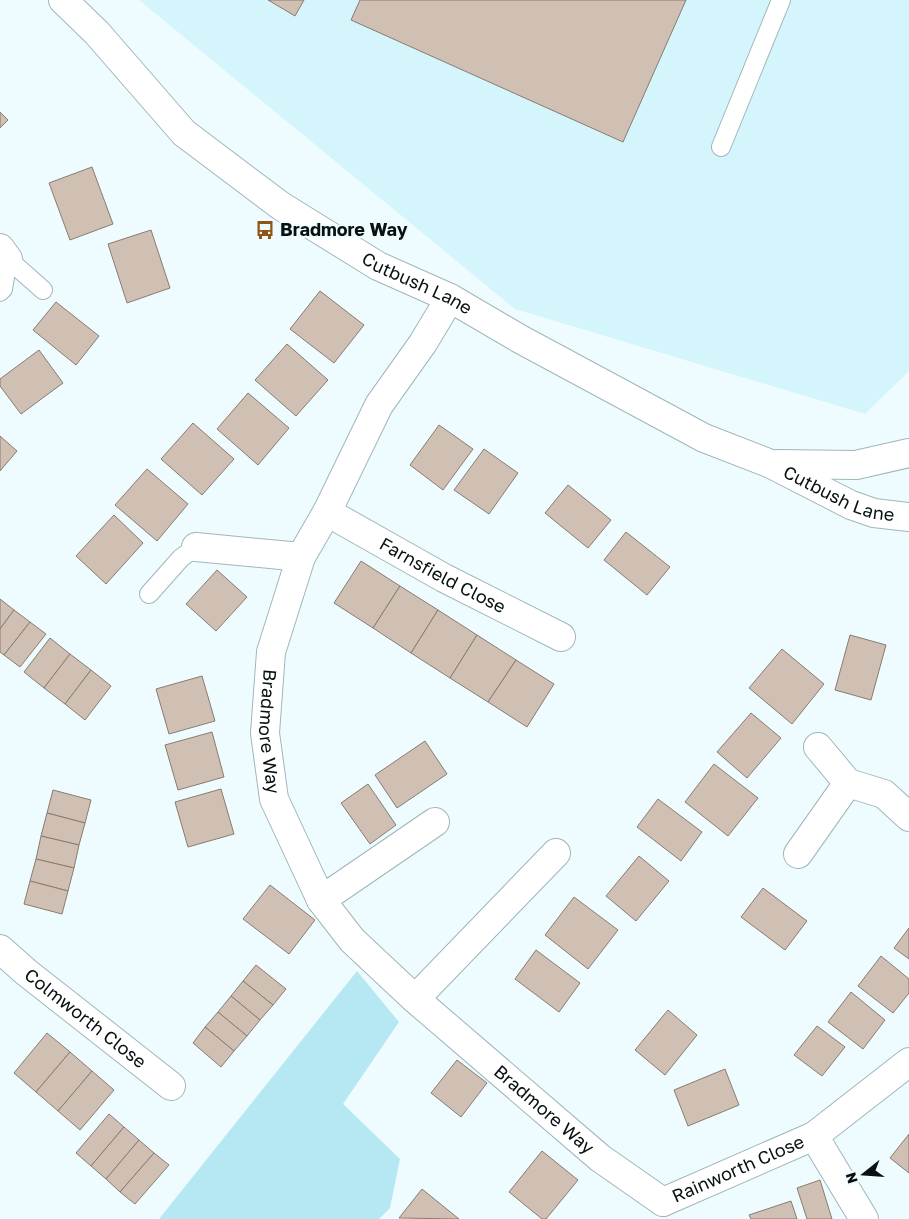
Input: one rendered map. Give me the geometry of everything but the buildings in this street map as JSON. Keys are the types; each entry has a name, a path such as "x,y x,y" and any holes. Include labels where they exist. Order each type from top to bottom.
{"street":[{"name":"Cutbush Lane","path":"63,0 97,33 184,133 281,206 378,266 450,298 520,340 704,438 771,464 851,505 874,513 909,517"},
{"name":"Bradmore Way","path":"450,298 423,343 379,405 327,512 301,557 271,652 265,733 274,799 321,900 352,940 415,999 661,1210"},
{"name":"Cutbush Lane","path":"771,464 856,464 909,453"},
{"name":"Farnsfield Close","path":"327,512 444,578 561,637"},
{"path":"196,546 301,557"},
{"path":"818,747 848,783 884,794 909,817"},
{"path":"798,854 848,783"},
{"path":"321,900 436,822"},
{"path":"415,999 556,853"},
{"name":"Colmworth Close","path":"0,949 26,972 171,1086"},
{"name":"Rainworth Close","path":"661,1210 814,1136 909,1062"},
{"name":"Rainworth Close","path":"814,1136 864,1219"}],"lane":[{"path":"721,147 781,0"},
{"path":"4,254 43,290"},
{"path":"0,292 3,289 4,254"},
{"path":"149,594 180,558 196,546"}],"shaded area":[{"path":"139,0 909,0 909,371 865,414 515,309"},
{"path":"357,971 399,1022 343,1104 400,1159 390,1208 379,1219 159,1219"}],"place":[{"name":"Bradmore Way","path":"265,230"}]}
